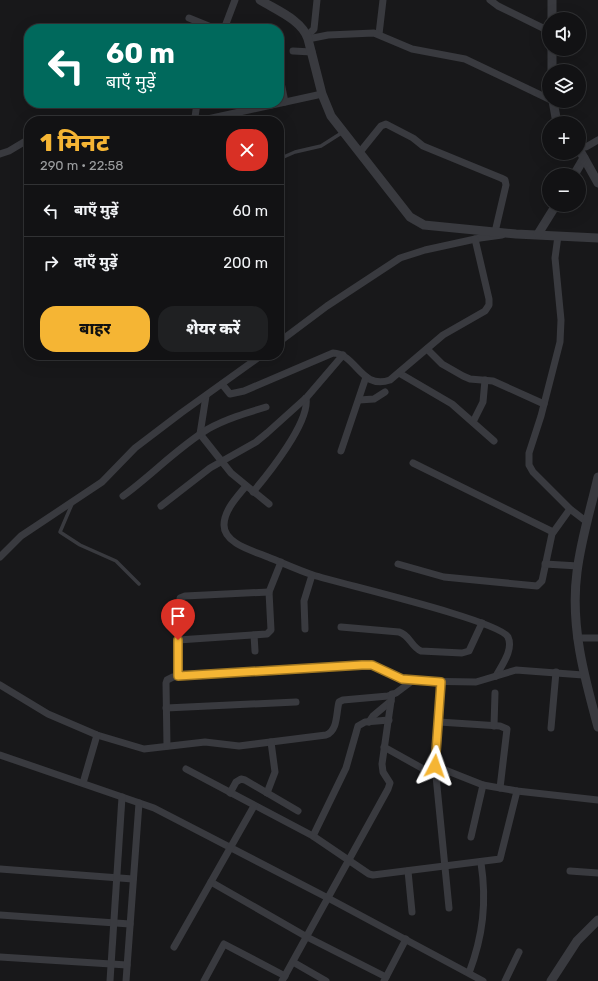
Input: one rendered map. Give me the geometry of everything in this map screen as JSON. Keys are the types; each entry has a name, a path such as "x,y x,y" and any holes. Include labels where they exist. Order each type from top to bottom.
{"street":[{"path":"226,24 235,0"},
{"path":"260,0 291,19 308,37 322,94 331,116 410,217 416,222 424,225 516,234 598,238"},
{"path":"308,37 314,29 317,0"},
{"path":"379,34 383,0"},
{"path":"490,0 498,6 542,28"},
{"path":"552,0 552,12"},
{"path":"189,18 204,24"},
{"path":"308,37 359,33 379,34 412,48 466,60 542,96"},
{"path":"293,51 312,52"},
{"path":"284,97 285,102 322,94"},
{"path":"221,116 258,108"},
{"path":"360,152 381,126 386,124 412,138 423,146 505,180 506,185 495,232"},
{"path":"586,147 598,140"},
{"path":"0,154 24,143"},
{"path":"585,160 598,183"},
{"path":"538,234 552,212"},
{"path":"284,338 327,306 400,258 425,250 475,239 516,234"},
{"path":"558,236 556,258 561,320 560,342 544,404 529,453 529,465 533,472 570,509 587,522"},
{"path":"222,384 230,394 244,391 333,353 343,355 366,377 374,382 390,380 443,335 485,310 489,305 489,299 475,239"},
{"path":"427,349 442,364 463,376 470,379 485,380 506,386 544,404"},
{"path":"161,506 221,462 256,442 306,398 343,355"},
{"path":"0,557 21,536 73,503 102,482 135,448 180,413 255,360"},
{"path":"399,373 439,395 494,440"},
{"path":"341,451 366,377"},
{"path":"473,422 483,402 485,380"},
{"path":"358,400 374,399 385,392"},
{"path":"206,396 200,434 221,462 246,486 269,504"},
{"path":"253,492 287,446 305,414 306,398"},
{"path":"123,496 147,478 188,442 200,434 230,419 266,407"},
{"path":"414,463 553,532"},
{"path":"598,477 578,566 575,604 577,638 583,675 598,727"},
{"path":"246,486 232,505 225,518 224,526 227,533 234,541 250,550 312,575 461,615 501,632 508,637 510,644 508,653 496,676"},
{"path":"398,564 444,577 532,587 541,584 553,532 570,509"},
{"path":"178,640 267,634 271,630 269,592 281,562"},
{"path":"545,564 578,566"},
{"path":"305,629 304,601 312,575"},
{"path":"178,676 179,601 182,597 269,592"},
{"path":"341,627 399,632 405,634 417,649 421,651 462,653 469,651 473,647 482,623"},
{"path":"254,635 255,651"},
{"path":"577,638 598,638"},
{"path":"167,746 167,680 178,676 362,665 372,665 402,679 412,681 476,682 516,670 583,675"},
{"path":"551,728 556,672"},
{"path":"206,981 224,944 284,979 350,860 390,783 382,772 382,764 393,696 402,679"},
{"path":"369,722 393,696 412,681"},
{"path":"441,682 435,766 449,908"},
{"path":"0,685 48,714 97,735 144,749 205,742 239,746 330,733 334,730 340,702 343,700 393,696"},
{"path":"494,726 495,693"},
{"path":"166,708 296,702"},
{"path":"313,836 346,768 358,726 369,722 389,720"},
{"path":"439,722 505,727 507,729 500,788"},
{"path":"83,783 97,735"},
{"path":"267,793 274,772 271,742"},
{"path":"384,747 436,776"},
{"path":"0,754 154,808 406,939 483,981"},
{"path":"435,766 483,785 517,791 598,800"},
{"path":"186,769 313,836 350,860 368,874 373,875 481,863 500,859 517,791"},
{"path":"230,793 236,782 241,779 298,811"},
{"path":"471,837 483,785"},
{"path":"110,981 122,797"},
{"path":"126,981 139,803"},
{"path":"174,947 254,806"},
{"path":"469,973 479,945 485,908 481,863"},
{"path":"0,869 133,879"},
{"path":"408,871 412,912"},
{"path":"570,871 598,873"},
{"path":"211,882 307,937 385,979 406,939"},
{"path":"0,915 130,924"},
{"path":"551,981 577,941 598,920"},
{"path":"505,981 519,952"},
{"path":"0,957 127,966"},
{"path":"293,962 326,981"}],"lane":[{"path":"284,157 295,152 321,146 343,132"},
{"path":"73,503 60,532 80,545 116,561 139,584"}],"route":[{"path":"178,640 178,676 372,665 402,679 412,681 441,682 435,766"}]}
